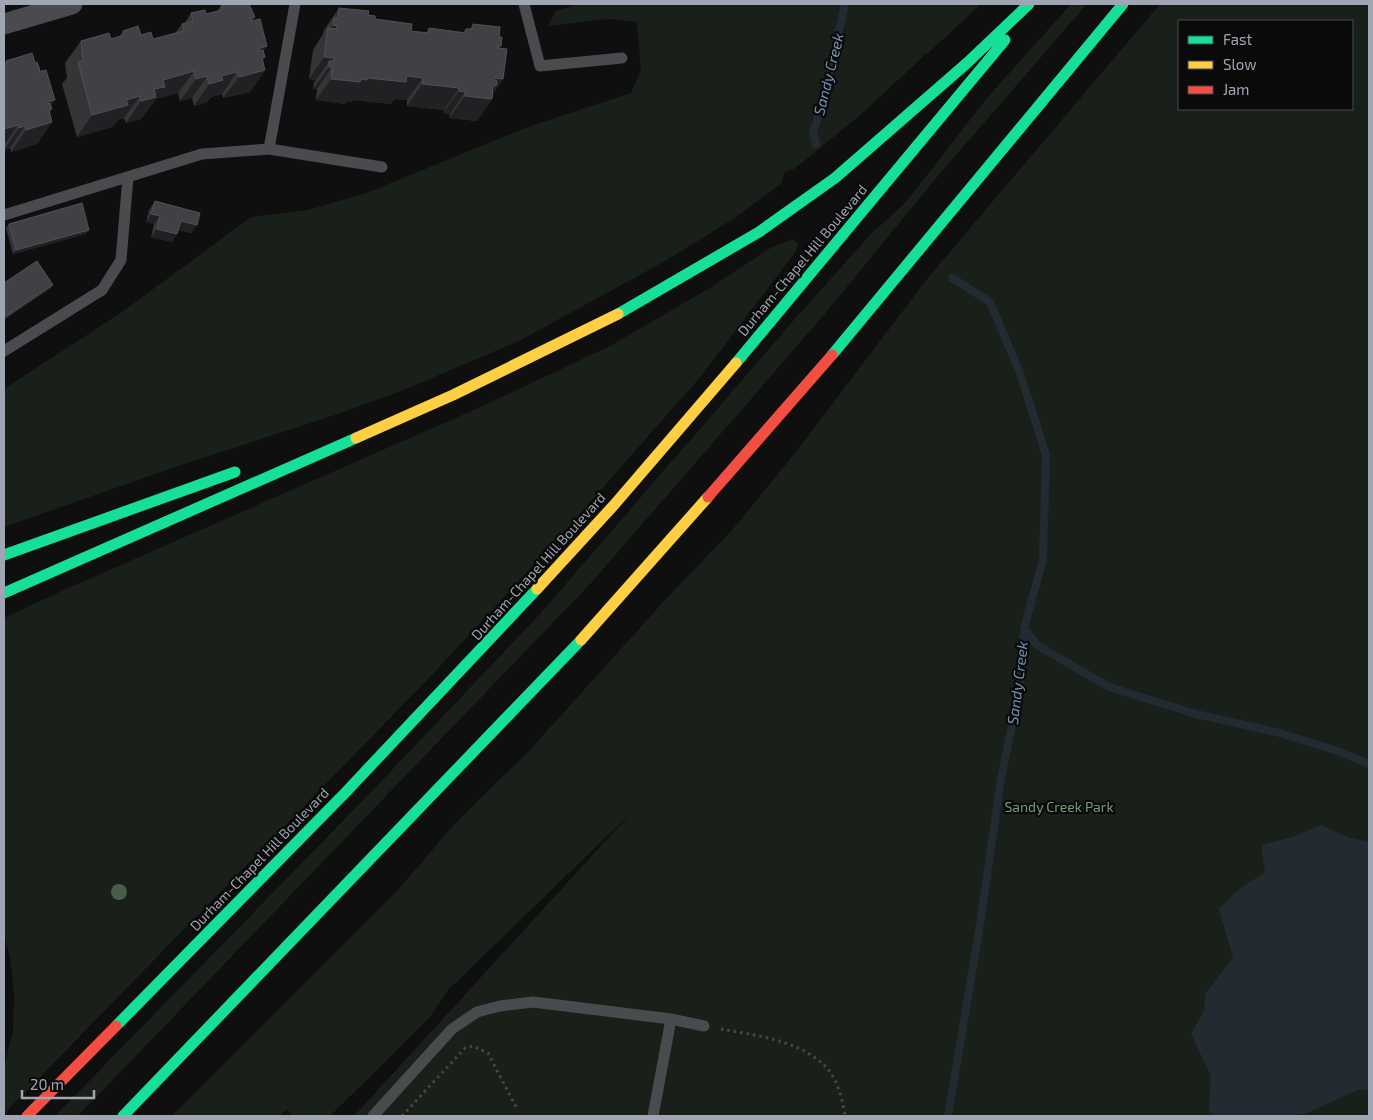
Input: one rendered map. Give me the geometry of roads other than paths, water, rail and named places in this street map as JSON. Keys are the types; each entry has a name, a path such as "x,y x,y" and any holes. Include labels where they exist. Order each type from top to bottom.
{"main road":[{"path":"4,593 453,395 565,342 632,306 766,227 834,178 913,112 1029,4"},
{"name":"Durham-Chapel Hill Boulevard","path":"27,1116 477,655 614,505 812,274 1034,4"},
{"path":"125,1114 605,615 827,361 1123,4"},
{"path":"322,440 441,396 453,395"},
{"path":"4,555 249,467"}],"street":[{"path":"4,24 72,4"}],"lane":[{"path":"269,150 296,4"},
{"path":"524,4 540,66 622,58"},
{"path":"4,215 202,154 269,150 382,167"},
{"path":"4,350 102,290 121,260 128,177"},
{"path":"373,1116 452,1028 477,1012 500,1006 533,1002 671,1019 704,1026"},
{"path":"653,1116 671,1019"}],"waterway":[{"name":"Sandy Creek","path":"816,144 813,132 823,103 845,4"},
{"name":"Sandy Creek","path":"948,1116 980,925 1001,779 1019,692 1024,629 1043,559 1046,455 1020,373 990,302 952,278"},
{"path":"1024,629 1037,645 1109,687 1196,714 1276,732 1338,751 1369,764"}],"park label":[{"name":"Sandy Creek Park","path":"1059,806"}]}
